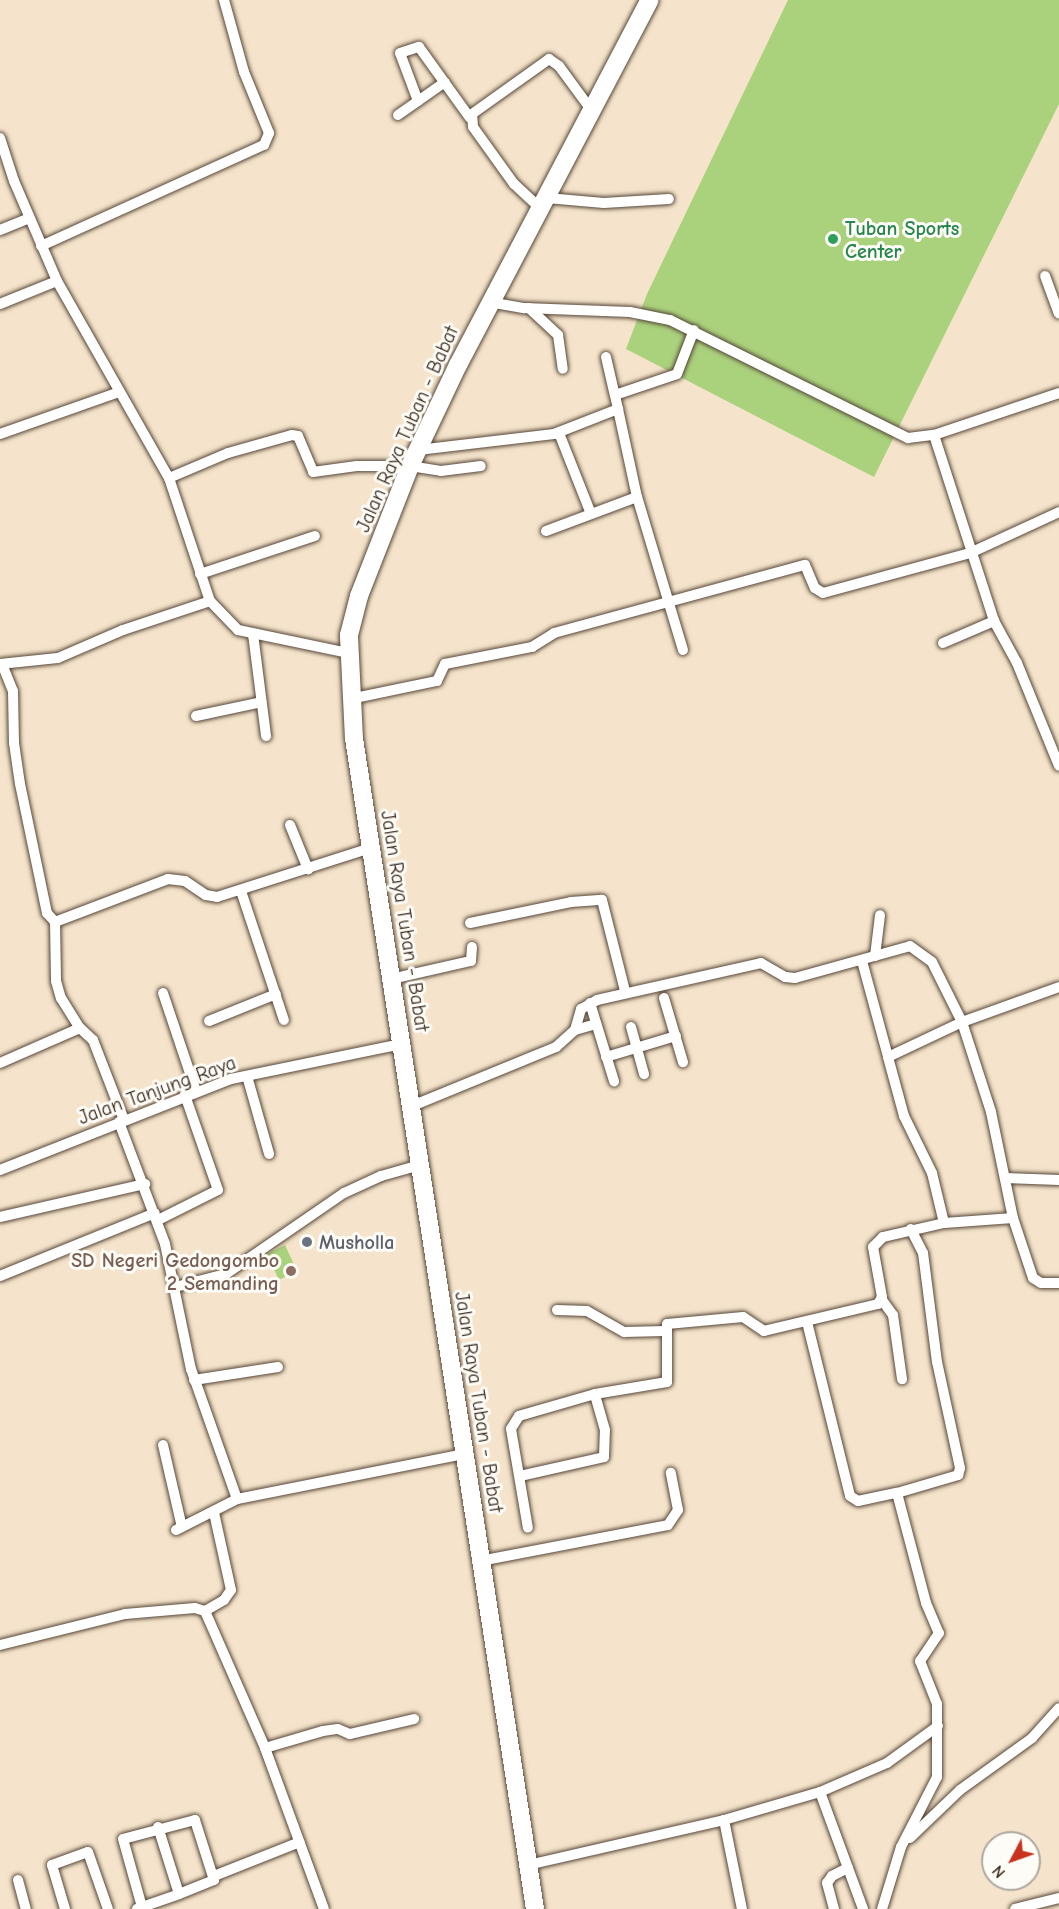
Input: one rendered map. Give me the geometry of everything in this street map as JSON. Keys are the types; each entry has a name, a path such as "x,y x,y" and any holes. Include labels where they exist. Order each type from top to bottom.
{"highway":[{"name":"Jalan Raya Tuban - Babat","path":"535,1909 371,848 350,699 348,653 359,596 414,458 489,302 544,203 650,0"}],"street":[{"path":"41,246 264,144 269,133 244,72 224,0"},
{"path":"418,101 400,53 422,48 514,184 544,203 669,199"},
{"path":"470,118 549,59 592,111"},
{"path":"398,115 445,82"},
{"path":"0,138 29,218 57,281 169,478 210,602 225,619 253,634 348,653"},
{"path":"0,230 29,218"},
{"path":"1045,276 1059,314"},
{"path":"0,304 57,281"},
{"path":"489,302 529,308 650,314 694,330 908,438 934,435 1059,393"},
{"path":"529,308 558,335 563,369"},
{"path":"615,395 677,374 694,330"},
{"path":"606,357 637,497 666,600 683,650"},
{"path":"0,434 119,392"},
{"path":"169,478 228,453 292,435 301,441 313,472 414,458 559,433 618,409"},
{"path":"559,433 591,514"},
{"path":"934,435 970,553 994,621 1017,663 1059,766"},
{"path":"414,458 441,471 481,466"},
{"path":"546,531 637,497"},
{"path":"350,699 437,681 445,664 532,647 554,633 666,600 805,565 815,588 823,593 970,553 1059,512"},
{"path":"200,574 315,536"},
{"path":"210,602 123,630 58,658 1,664 13,691 14,743 22,795 47,913 55,922 56,981 61,998 80,1028 93,1040 157,1217 175,1287 194,1380 237,1499"},
{"path":"943,644 994,621"},
{"path":"253,634 266,736"},
{"path":"196,716 262,702"},
{"path":"290,825 308,869"},
{"path":"55,922 168,879 191,883 211,897 241,891 371,848"},
{"path":"241,891 284,1020"},
{"path":"470,923 571,902 602,900 625,991"},
{"path":"875,956 880,915"},
{"path":"574,1030 576,1014 590,1003 625,991 755,963 766,964 789,979 862,961 910,946 926,954 962,1022 991,1112 1013,1218 1033,1278 1041,1283 1059,1282"},
{"path":"391,979 471,961 472,947"},
{"path":"862,961 904,1116 932,1173 944,1223"},
{"path":"888,1057 962,1022 1059,987"},
{"path":"163,993 196,1091"},
{"path":"209,1021 276,994"},
{"path":"664,998 683,1062"},
{"path":"590,1003 614,1081"},
{"path":"412,1106 546,1051 574,1030 596,1024"},
{"path":"630,1027 644,1074"},
{"path":"0,1064 80,1028"},
{"path":"606,1057 675,1036"},
{"name":"Jalan Tanjung Raya","path":"0,1170 196,1091 247,1076 401,1044"},
{"path":"247,1076 269,1154"},
{"path":"0,1276 157,1217 218,1190 185,1095"},
{"path":"175,1287 226,1274 344,1193 381,1176 420,1165"},
{"path":"1005,1178 1059,1180"},
{"path":"0,1217 145,1184"},
{"path":"902,1379 894,1315 882,1300 874,1244 883,1237 911,1229 944,1223 1013,1218"},
{"path":"807,1322 850,1496 858,1501 897,1493 958,1475 960,1467 938,1362 923,1253 911,1229"},
{"path":"528,1528 511,1429 515,1419 595,1394 667,1382 665,1331 667,1324 676,1321 739,1317 759,1330 807,1322 882,1300"},
{"path":"557,1310 587,1311 624,1332 665,1331"},
{"path":"194,1380 278,1367"},
{"path":"520,1476 604,1457 606,1438 595,1394"},
{"path":"163,1445 179,1528 214,1513 237,1499 464,1454"},
{"path":"480,1561 668,1525 678,1510 670,1473"},
{"path":"882,1909 901,1847 935,1785 938,1726 937,1704 920,1661 938,1631 926,1603 897,1493"},
{"path":"0,1645 125,1614 195,1608 205,1611 224,1600 231,1590 214,1513"},
{"path":"205,1611 265,1748 324,1909"},
{"path":"901,1847 960,1790 1032,1738 1059,1708"},
{"path":"265,1748 323,1731 338,1730 350,1734 414,1719"},
{"path":"528,1865 724,1820 820,1792 887,1763 938,1726"},
{"path":"820,1792 863,1909"},
{"path":"724,1820 742,1909"},
{"path":"195,1821 213,1876 213,1880 139,1908 122,1841 158,1827 195,1821"},
{"path":"158,1827 179,1894"},
{"path":"213,1876 300,1842"},
{"path":"65,1909 52,1866 87,1852 108,1909"},
{"path":"834,1909 827,1883 832,1876 848,1868"},
{"path":"18,1880 26,1909"},
{"path":"1015,1909 1059,1898"}],"green space":[{"name":"Tuban Sports Center","path":"788,0 1059,0 1059,104 874,477 626,349 647,294"},
{"path":"285,1245 297,1271 279,1280 267,1254"}],"place":[{"name":"Tuban Sports Center","path":"833,239"},
{"name":"Musholla","path":"307,1242"},
{"name":"SD Negeri Gedongombo 2 Semanding","path":"291,1271"}]}
